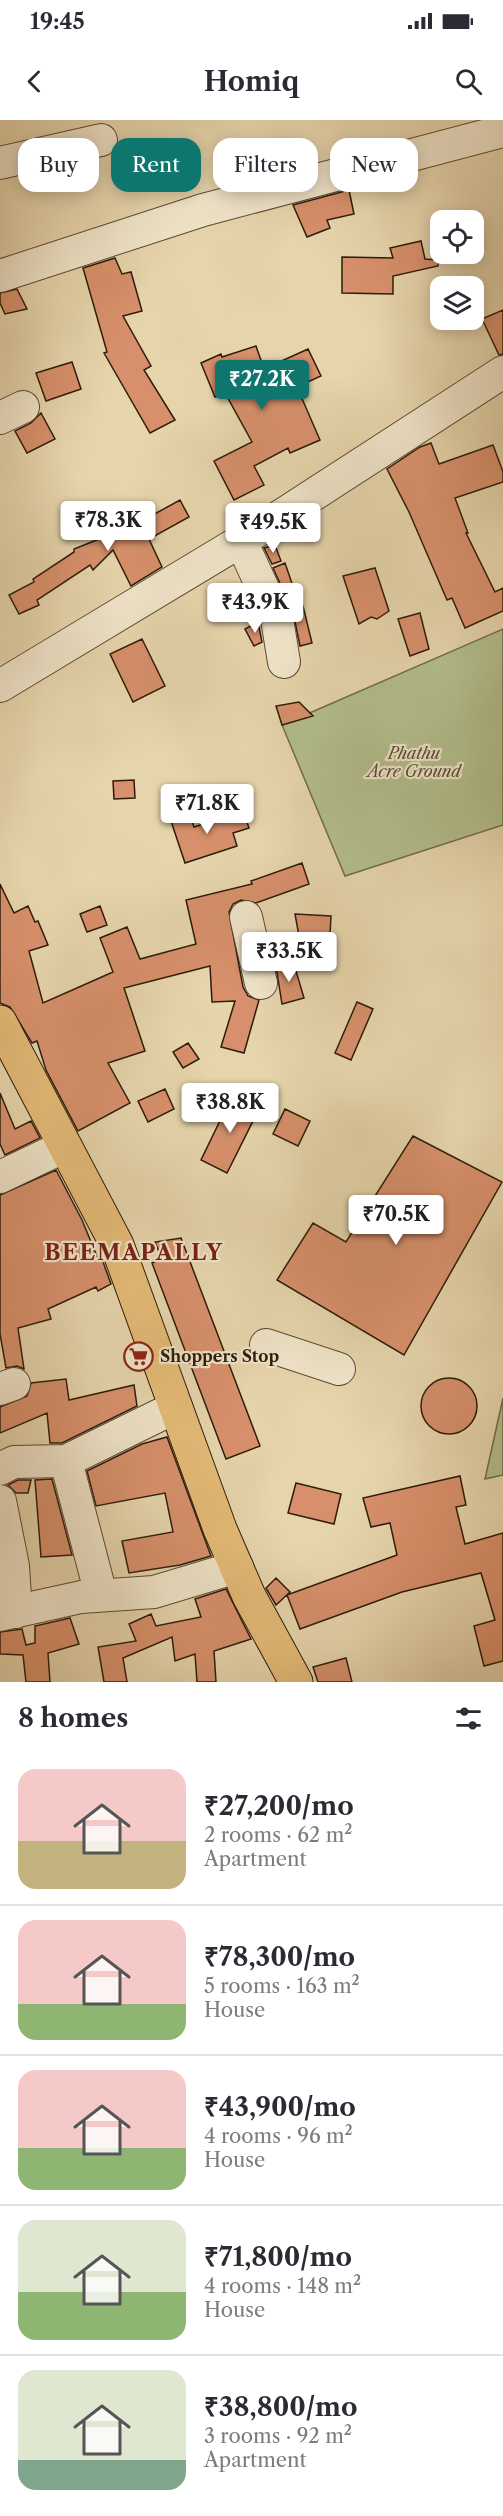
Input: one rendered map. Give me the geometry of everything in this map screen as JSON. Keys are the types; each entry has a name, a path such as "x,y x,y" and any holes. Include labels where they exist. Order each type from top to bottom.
{"main road":[{"path":"0,1022 117,1245 237,1567 296,1682"}],"street":[{"path":"0,276 203,210 503,131"},
{"path":"0,163 101,140"},
{"path":"0,686 241,541 503,372"},
{"path":"241,541 277,620 284,662"},
{"path":"246,917 261,983"},
{"path":"0,1178 65,1146"},
{"path":"266,1345 339,1369"},
{"path":"0,1469 14,1462 66,1461 176,1407"},
{"path":"66,1461 101,1595"},
{"path":"0,1501 13,1566 8,1613 81,1597 154,1592 237,1567"}],"green space":[{"name":"Phathu Acre Ground","path":"503,629 503,825 345,876 282,725"},
{"path":"503,1398 503,1475 485,1479"}],"building":[{"path":"349,192 354,214 327,220 330,228 307,237 293,205"},
{"path":"421,241 425,259 430,259 430,264 438,264 438,266 393,276 393,294 342,293 342,257 393,258 390,248"},
{"path":"115,258 122,274 131,272 142,311 123,316 151,366 144,370 175,420 150,433 104,353 107,352 83,268"},
{"path":"17,289 27,309 5,314 0,303 0,293"},
{"path":"503,310 503,354 499,355 484,323 484,318"},
{"path":"256,346 264,369 308,349 321,376 297,387 320,440 290,453 288,448 254,466 264,485 234,500 214,461 252,442 225,393 215,397 201,363 221,354 222,357"},
{"path":"72,362 81,389 46,401 36,373"},
{"path":"41,413 55,439 27,453 15,431 31,423"},
{"path":"431,443 439,464 493,445 503,472 503,482 455,498 468,533 466,533 495,592 503,588 503,611 465,628 452,598 447,600 409,512 387,469 420,447"},
{"path":"180,500 189,517 149,539 162,567 131,586 113,550 93,570 90,565 37,600 39,605 19,614 9,595 34,582 33,579 74,552 74,549 104,537 96,523 130,504 140,522"},
{"path":"275,545 281,561 272,564 264,548"},
{"path":"285,563 300,607 303,606 312,643 300,646 293,612 273,568"},
{"path":"375,568 389,611 377,619 371,617 359,624 343,576"},
{"path":"420,613 429,649 410,656 398,619"},
{"path":"258,622 262,642 254,646 245,629"},
{"path":"142,639 165,686 133,702 110,654"},
{"path":"299,702 313,716 282,725 276,706"},
{"path":"134,780 135,798 114,799 113,781"},
{"path":"243,811 249,828 233,833 237,846 185,863 170,818 189,812 194,827"},
{"path":"302,863 309,884 256,903 241,900 233,904 229,912 243,987 248,996 259,1000 244,1053 221,1047 235,1001 212,1002 210,966 124,988 145,1051 108,1063 130,1103 78,1131 46,1070 37,1041 32,1043 10,1007 0,1003 0,884 14,913 28,906 35,922 38,921 48,945 29,951 43,1003 113,972 100,938 127,927 140,959 196,944 186,900 252,884 251,881"},
{"path":"100,906 107,925 87,932 80,914"},
{"path":"295,914 331,916 329,952 301,947"},
{"path":"293,961 304,998 282,1004 276,966"},
{"path":"357,1002 373,1009 351,1060 335,1053"},
{"path":"188,1043 199,1059 183,1068 173,1052"},
{"path":"165,1089 174,1109 148,1122 138,1101"},
{"path":"0,1093 15,1129 31,1121 40,1138 5,1155 0,1144"},
{"path":"232,1096 259,1109 227,1173 201,1160"},
{"path":"285,1109 310,1121 298,1146 273,1134"},
{"path":"413,1136 502,1182 404,1355 277,1280 313,1223 346,1242"},
{"path":"56,1170 82,1220 99,1261 102,1259 111,1284 98,1291 96,1287 48,1309 51,1319 18,1328 24,1369 17,1366 6,1368 0,1334 0,1195"},
{"path":"181,1238 260,1446 226,1459 152,1263 162,1259 155,1242"},
{"path":"443,1378 455,1378 465,1382 473,1390 477,1406 473,1422 465,1430 455,1434 443,1434 433,1430 425,1422 421,1412 421,1400 425,1390 433,1382"},
{"path":"66,1379 69,1400 134,1385 137,1406 62,1443 50,1443 47,1413 0,1433 0,1407 27,1396 31,1383"},
{"path":"167,1437 211,1556 180,1565 129,1573 122,1541 173,1532 165,1493 96,1506 87,1471 142,1444"},
{"path":"460,1476 466,1505 456,1507 465,1544 503,1533 503,1661 484,1666 474,1626 495,1620 481,1573 402,1592 300,1629 287,1595 397,1555 390,1523 371,1527 363,1498"},
{"path":"52,1479 72,1555 41,1557 35,1480"},
{"path":"18,1480 31,1480 28,1493 16,1493 8,1485"},
{"path":"296,1483 341,1494 334,1524 288,1513"},
{"path":"276,1578 290,1592 276,1605 266,1588"},
{"path":"226,1589 251,1639 214,1651 216,1682 197,1682 195,1654 175,1661 172,1637 123,1658 127,1682 104,1682 98,1647 136,1641 129,1624 151,1614 156,1626 201,1617 195,1599"},
{"path":"70,1618 79,1644 48,1653 50,1682 26,1682 23,1655 0,1654 0,1632 22,1629 26,1645 35,1643 35,1626"},
{"path":"346,1658 352,1682 318,1682 313,1667"}],"place":[{"name":"Shoppers Stop","path":"139,1356"}],"district":[{"name":"BEEMAPALLY","path":"134,1252"}]}
